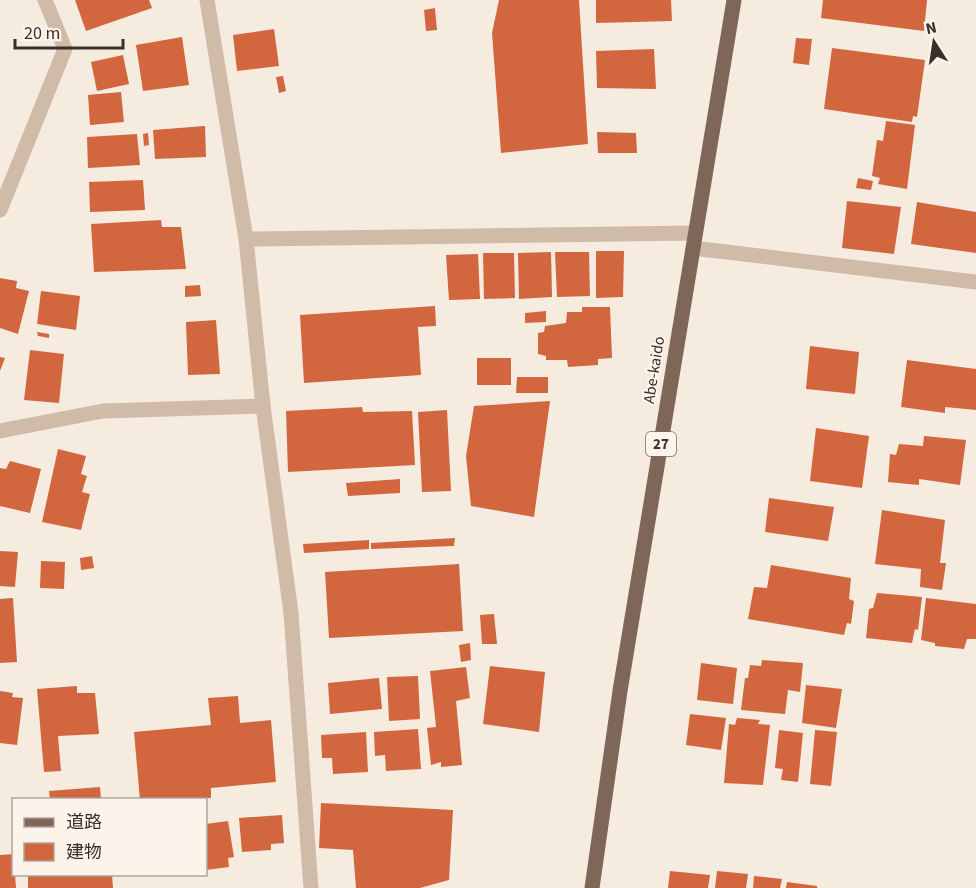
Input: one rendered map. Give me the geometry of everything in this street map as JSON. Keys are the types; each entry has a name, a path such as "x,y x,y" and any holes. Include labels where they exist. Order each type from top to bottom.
{"main road":[{"name":"Abe-kaido","path":"592,888 620,691 734,0"}],"street":[{"path":"0,210 65,49 45,0"},
{"path":"207,0 246,239 263,406 291,613 311,888"},
{"path":"246,239 694,241 976,282"},
{"path":"0,431 103,411 263,406"}],"building":[{"path":"75,0 149,0 152,8 86,31"},
{"path":"499,0 579,0 588,144 501,153 492,33"},
{"path":"596,0 671,0 672,21 596,23"},
{"path":"823,0 927,0 924,31 821,18"},
{"path":"435,8 437,30 426,31 424,10"},
{"path":"274,29 279,66 237,71 233,35"},
{"path":"182,37 189,85 143,91 136,45"},
{"path":"796,38 812,39 809,65 793,63"},
{"path":"832,48 925,60 917,117 913,116 912,122 824,109"},
{"path":"654,49 656,89 597,88 596,51"},
{"path":"123,55 129,84 97,91 91,62"},
{"path":"283,76 286,91 279,93 276,77"},
{"path":"121,92 124,122 90,125 88,95"},
{"path":"886,121 915,125 907,189 878,184 880,178 872,176 877,140 883,141"},
{"path":"205,126 206,157 155,159 153,130"},
{"path":"597,132 636,133 637,153 598,153"},
{"path":"148,133 149,145 144,146 143,134"},
{"path":"137,134 140,165 88,168 87,137"},
{"path":"858,178 873,181 871,190 856,188"},
{"path":"143,180 145,210 90,212 89,182"},
{"path":"847,201 901,207 894,254 842,248"},
{"path":"917,202 976,212 976,253 911,244"},
{"path":"161,220 162,227 181,227 186,269 94,272 91,224"},
{"path":"596,251 624,251 623,297 596,298"},
{"path":"551,252 552,297 519,299 518,253"},
{"path":"555,252 589,252 590,296 557,297"},
{"path":"483,253 514,253 515,298 484,299"},
{"path":"478,254 480,299 449,300 446,255"},
{"path":"0,278 17,281 16,288 29,291 18,334 0,328"},
{"path":"200,285 201,296 185,297 185,286"},
{"path":"41,291 80,296 76,330 37,324"},
{"path":"435,306 436,326 418,327 421,375 304,383 300,315"},
{"path":"582,307 610,307 612,358 598,359 598,365 568,367 567,360 546,360 546,356 538,354 538,333 544,332 545,326 566,323 567,312 582,312"},
{"path":"546,311 546,322 525,323 525,313"},
{"path":"216,320 220,374 188,375 186,322"},
{"path":"37,332 49,334 49,338 38,336"},
{"path":"810,346 859,352 855,394 806,389"},
{"path":"30,350 64,354 59,403 24,400"},
{"path":"0,357 5,358 0,371"},
{"path":"477,358 511,358 511,385 477,385"},
{"path":"907,360 976,369 976,410 945,407 945,413 901,407"},
{"path":"517,377 548,377 548,393 516,393"},
{"path":"550,401 534,517 471,506 466,456 474,406"},
{"path":"362,407 363,412 412,411 415,465 288,472 286,411"},
{"path":"447,410 451,491 422,492 418,412"},
{"path":"816,428 869,436 862,488 810,481"},
{"path":"924,436 966,440 960,485 919,479 919,485 888,482 890,454 896,455 899,444 923,446"},
{"path":"58,449 86,456 81,474 87,476 82,492 90,494 81,530 42,522"},
{"path":"10,461 41,469 30,513 0,506 0,468 6,469"},
{"path":"400,479 400,493 348,496 346,483"},
{"path":"769,498 834,507 828,541 765,532"},
{"path":"882,510 945,520 940,563 946,563 942,590 920,587 921,569 875,564"},
{"path":"455,538 454,546 371,549 371,543"},
{"path":"369,540 369,549 304,553 303,544"},
{"path":"0,551 18,552 15,587 0,586"},
{"path":"92,556 94,568 81,570 80,558"},
{"path":"41,561 65,562 64,589 40,588"},
{"path":"459,564 463,631 329,638 325,572"},
{"path":"771,565 851,578 849,599 854,601 851,624 847,623 844,635 748,619 754,587 767,588"},
{"path":"877,593 922,597 918,630 915,629 912,643 866,638 869,609 873,608"},
{"path":"13,598 17,662 0,663 0,599"},
{"path":"926,598 976,604 976,639 967,639 964,649 935,646 935,643 921,640"},
{"path":"494,614 497,644 482,644 480,615"},
{"path":"470,643 471,660 461,662 459,645"},
{"path":"762,660 803,663 800,692 788,690 785,714 741,710 745,678 748,678 750,665 761,666"},
{"path":"701,663 737,668 733,704 697,700"},
{"path":"490,666 545,672 539,732 483,724"},
{"path":"466,667 470,698 456,701 462,765 441,767 441,762 431,765 427,728 436,727 430,671"},
{"path":"418,676 420,719 389,721 387,677"},
{"path":"379,678 382,709 330,714 328,683"},
{"path":"806,685 842,689 836,728 802,723"},
{"path":"77,686 77,693 95,693 99,734 58,736 61,771 44,772 37,689"},
{"path":"0,691 13,693 12,697 23,698 17,745 0,743"},
{"path":"238,696 240,723 271,720 276,782 211,788 211,798 140,798 134,732 211,725 208,698"},
{"path":"690,714 726,718 721,750 686,745"},
{"path":"737,718 760,720 758,724 770,725 763,785 724,783 729,724 735,725"},
{"path":"418,729 421,769 386,771 385,755 375,756 374,732"},
{"path":"779,730 803,733 798,782 781,780 783,769 775,768"},
{"path":"815,730 837,732 831,786 810,784"},
{"path":"366,732 368,772 333,774 332,758 322,758 321,735"},
{"path":"100,787 101,798 50,798 49,791"},
{"path":"321,803 453,810 449,880 420,888 356,888 353,850 319,848"},
{"path":"282,815 284,843 271,844 271,850 242,852 239,818"},
{"path":"228,821 234,857 228,858 229,867 207,870 207,824"},
{"path":"12,854 12,876 15,876 16,888 0,888 0,855"},
{"path":"670,871 710,875 708,888 668,888"},
{"path":"717,871 748,874 746,888 715,888"},
{"path":"28,876 112,876 113,888 28,888"},
{"path":"754,876 782,879 780,888 753,888"},
{"path":"787,882 817,886 817,888 786,888"}]}
